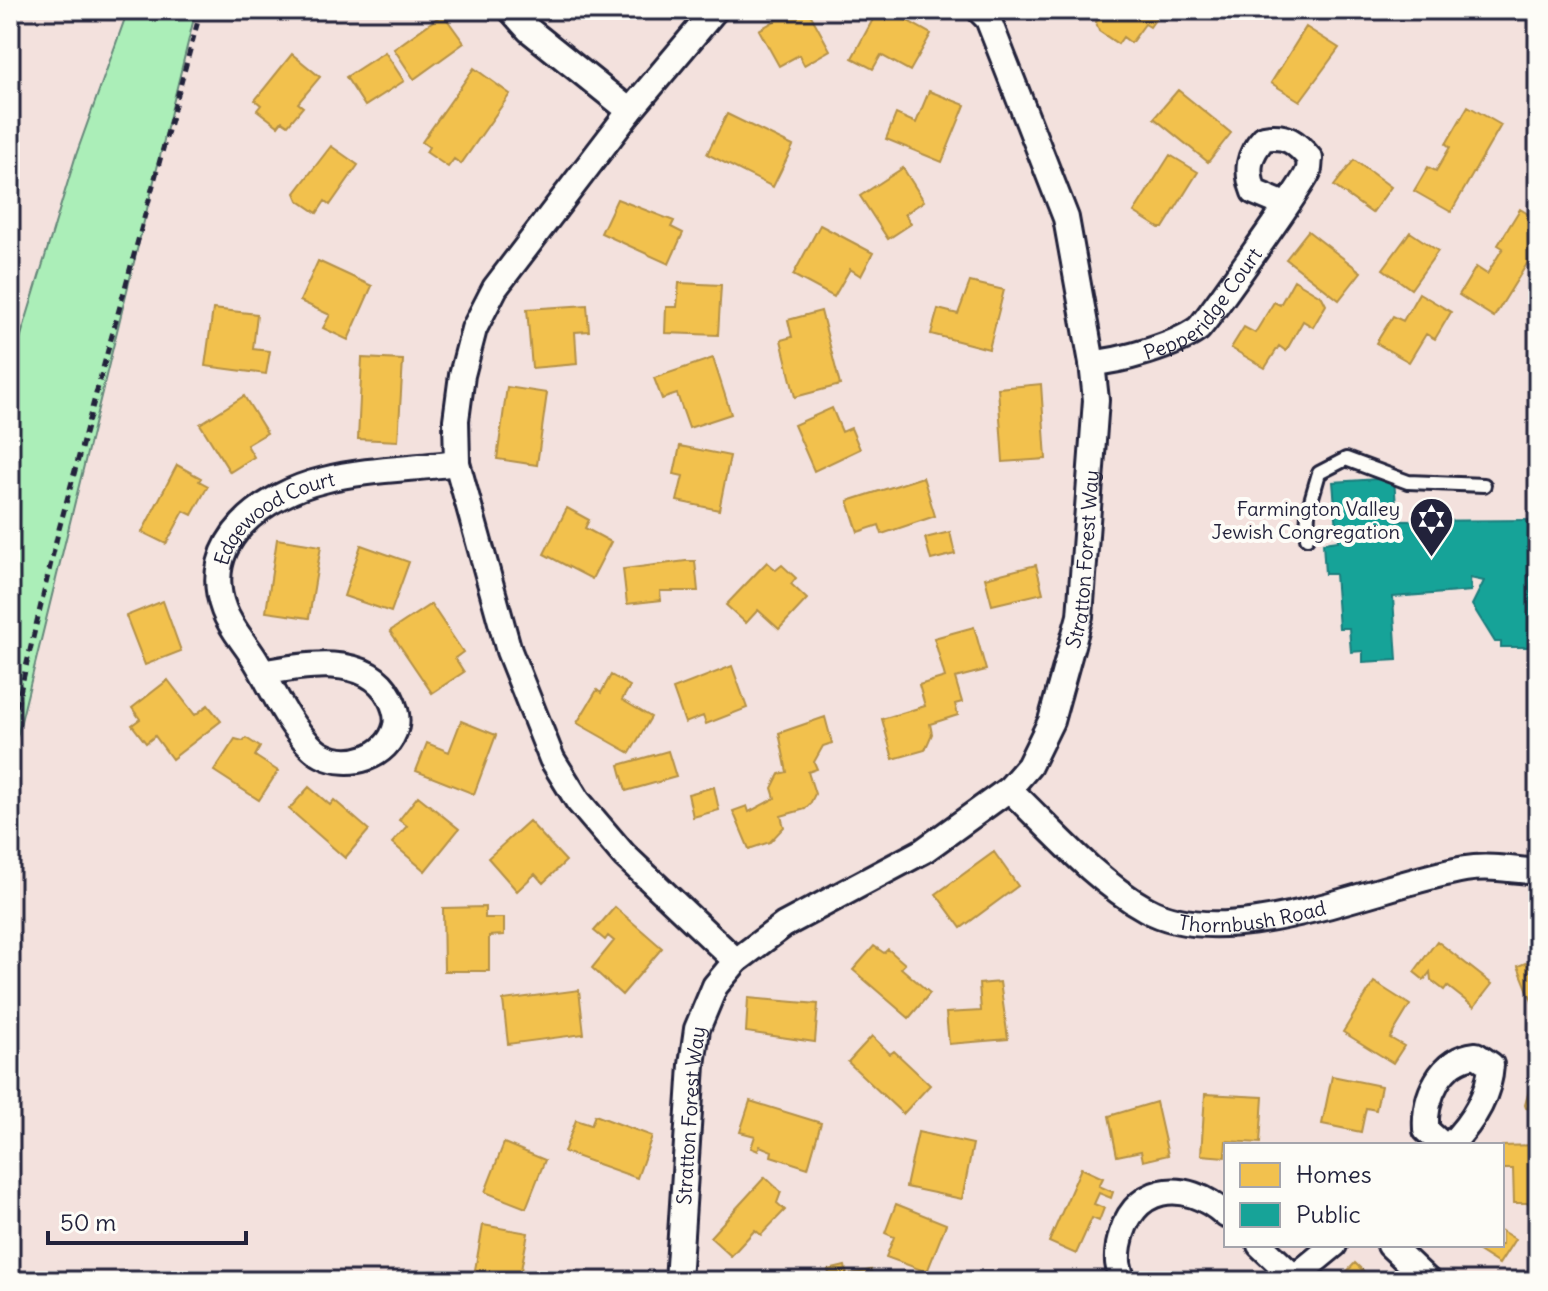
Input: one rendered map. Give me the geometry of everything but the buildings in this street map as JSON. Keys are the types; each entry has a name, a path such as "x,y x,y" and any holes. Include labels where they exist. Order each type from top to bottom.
{"street":[{"path":"511,10 529,30 630,111"},
{"path":"715,10 630,111 495,288 474,329 456,420 457,463 509,651 552,759 578,801 617,847 736,961"},
{"name":"Stratton Forest Way","path":"678,1281 686,1119 697,1029 715,986 736,961 784,925 923,851 1009,789 1029,766 1051,721 1080,616 1096,400 1092,363 1066,218 988,19 979,10"},
{"name":"Pepperidge Court","path":"1092,363 1122,361 1199,328 1285,205"},
{"name":"Edgewood Court","path":"263,673 301,666 358,669 373,675 395,707 396,726 385,745 371,758 349,761 322,755 305,740 284,713 224,611 219,567 236,527 254,511 320,480 355,473 457,463"},
{"name":"Thornbush Road","path":"1009,789 1073,851 1133,901 1156,914 1200,924 1219,926 1263,920 1468,869 1538,872"},
{"path":"1441,1143 1426,1130 1428,1095 1445,1071 1461,1057 1476,1055 1491,1065 1490,1084 1476,1113 1452,1143"},
{"path":"1124,1281 1117,1259 1121,1233 1134,1209 1146,1198 1165,1192 1186,1191 1214,1204 1224,1213"},
{"path":"1262,1247 1292,1279 1332,1247"},
{"path":"1392,1247 1428,1281"}],"lane":[{"path":"1307,538 1308,511 1319,473 1346,459 1408,482 1484,485"}],"path":[{"path":"10,734 59,529 201,10"}],"green space":[{"path":"128,10 196,10 10,766 10,372 76,155"}],"place":[{"name":"Farmington Valley Jewish Congregation","path":"1431,558"}]}
